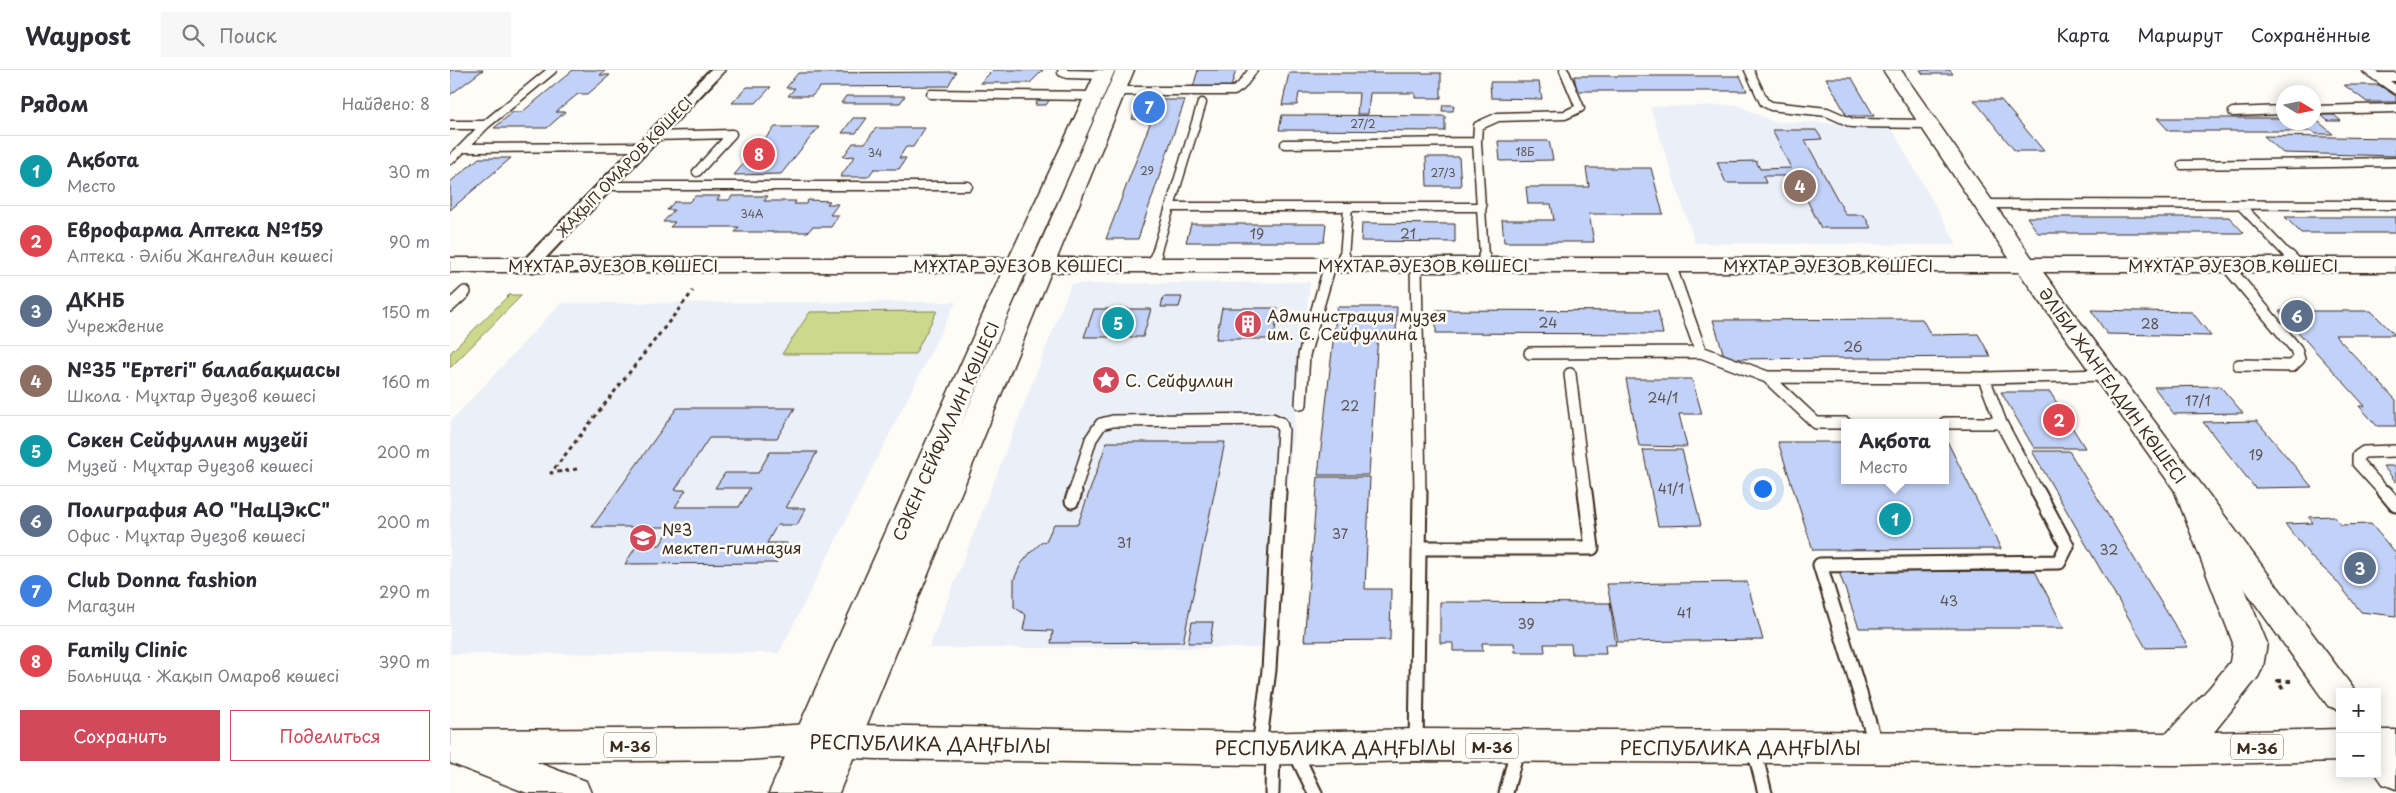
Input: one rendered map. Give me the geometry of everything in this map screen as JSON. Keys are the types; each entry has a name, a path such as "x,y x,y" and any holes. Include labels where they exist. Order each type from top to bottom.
{"street":[{"name":"ЖАҚЫП ОМАРОВ КӨШЕСІ","path":"529,265 718,70"},
{"name":"ӘЛІБИ ЖАНГЕЛДИН КӨШЕСІ","path":"1892,70 2025,264 2336,690"},
{"name":"СӘКЕН СЕЙФУЛЛИН КӨШЕСІ","path":"787,793 826,741 1109,80"},
{"name":"МҰХТАР ӘУЕЗОВ КӨШЕСІ","path":"450,265 2396,265"},
{"path":"2174,749 2222,698 2246,667 2250,643 2190,492"},
{"name":"СӘКЕН СЕЙФУЛЛИН КӨШЕСІ","path":"821,793 826,741"},
{"name":"РЕСПУБЛИКА ДАҢҒЫЛЫ","path":"450,747 745,744 826,741 1274,748 1518,746 2174,749 2336,745"},
{"path":"2381,746 2396,746"},
{"path":"450,747 573,793"},
{"path":"2381,751 2396,772"}],"lane":[{"path":"450,160 485,126 552,70"},
{"path":"1063,70 1062,72 1067,74 1109,80 1234,91 1241,86 1252,70"},
{"path":"1485,266 1477,142 1478,126 1486,120 1498,117 1565,115 1580,108 1564,70"},
{"path":"1748,70 1764,102 1771,106 1827,112 1852,123 1929,124"},
{"path":"2367,70 2396,90"},
{"path":"2378,77 2396,77"},
{"path":"931,94 1109,80"},
{"path":"1152,265 1202,104"},
{"path":"2321,110 2396,108"},
{"path":"2233,112 2276,110"},
{"path":"450,125 485,126"},
{"path":"654,136 732,134 697,172"},
{"path":"1285,144 1477,142"},
{"path":"463,148 642,147"},
{"path":"2182,165 2396,162"},
{"path":"605,186 968,186"},
{"path":"1985,204 2396,206"},
{"path":"2241,206 2299,266"},
{"path":"1170,207 1482,207"},
{"path":"1301,404 1304,355 1336,265 1348,208"},
{"path":"1416,265 1420,478 1416,746"},
{"path":"1670,265 1702,352"},
{"path":"2226,266 2296,348 2299,360 2292,366 2239,365"},
{"path":"450,306 465,292"},
{"path":"1530,353 1702,352 1767,377 1984,378 2106,375"},
{"path":"1419,548 1592,548 1570,374"},
{"path":"1767,377 1816,423 1841,423"},
{"path":"1877,748 1820,565 2059,562 2068,546 2001,424 1984,378"},
{"path":"1072,501 1091,439 1101,424 1113,421 1272,419 1281,423 1283,430 1269,670 1274,748 1272,793"},
{"path":"1949,423 2001,424"},
{"path":"2396,451 2364,452 2358,456 2358,463 2396,505"},
{"path":"1506,793 1518,746"},
{"path":"1753,747 1765,793"},
{"path":"1274,748 1314,793"}],"path":[{"path":"577,469 552,473 693,291"},
{"path":"2284,689 2278,681 2298,681"}],"shaded area":[{"path":"1737,105 1774,122 1843,123 1892,129 1957,245 1695,243 1650,107"},
{"path":"1310,282 1270,648 929,648 1071,284"},
{"name":"№3 мектеп-гимназия","path":"956,302 779,653 450,654 450,422 561,303"}],"green space":[{"path":"509,295 522,295 450,368 450,353"},
{"path":"937,311 915,354 782,354 810,312"}],"building":[{"path":"450,70 483,70 450,95"},
{"path":"573,70 606,70 600,75 610,75 588,94 578,94 556,112 565,112 547,128 494,128 513,112 522,112"},
{"path":"993,70 1043,70 1030,83 980,83"},
{"path":"1198,70 1236,70 1231,87 1193,87"},
{"path":"1920,70 1950,70 1953,74 1923,74"},
{"path":"956,72 948,86 820,87 812,96 788,96 795,88 786,88 798,73"},
{"path":"1289,73 1441,73 1441,98 1415,98 1415,93 1370,93 1368,114 1357,114 1359,93 1299,93 1297,105 1282,105"},
{"path":"1574,76 1740,76 1747,91 1577,91"},
{"path":"1826,78 1852,78 1874,116 1847,116"},
{"path":"1490,82 1539,82 1542,99 1491,98"},
{"path":"2344,85 2379,85 2396,96 2396,102 2367,102"},
{"path":"747,87 771,87 756,103 732,103"},
{"path":"846,96 905,96 900,103 841,103"},
{"path":"1141,96 1160,96 1151,120 1132,119"},
{"path":"1038,99 1050,99 1046,105 1035,105"},
{"path":"1159,100 1185,100 1138,239 1106,239"},
{"path":"1974,100 2001,100 2044,151 2015,151"},
{"path":"1443,105 1454,105 1453,111 1442,111"},
{"path":"1282,115 1445,116 1445,131 1279,130"},
{"path":"2321,115 2334,115 2341,121 2328,121"},
{"path":"853,118 867,118 856,133 842,133"},
{"path":"2157,118 2276,118 2276,130 2321,130 2321,124 2333,134 2316,134 2312,131 2169,131"},
{"path":"775,127 819,127 781,174 734,175"},
{"path":"876,128 925,128 913,147 906,147 899,158 906,158 899,169 874,169 868,177 840,177 855,156 843,157 853,143 865,143"},
{"path":"1772,130 1816,130 1822,139 1805,140 1846,215 1864,215 1871,228 1821,228 1798,182 1790,182 1787,176 1763,176 1766,183 1726,183 1717,162 1756,161 1760,169 1791,168"},
{"path":"2264,136 2396,138 2396,156 2283,153"},
{"path":"1498,141 1549,141 1553,160 1500,161"},
{"path":"1426,157 1459,157 1461,186 1427,186"},
{"path":"479,158 511,158 450,210 450,182"},
{"path":"1586,168 1651,168 1663,214 1589,214 1594,242 1504,242 1502,220 1554,220 1551,204 1528,204 1526,187 1589,187"},
{"path":"695,196 720,196 717,200 729,200 732,196 768,196 764,201 796,201 794,204 806,204 808,200 830,201 827,204 838,204 830,215 839,215 831,227 812,227 808,232 735,232 739,227 670,227 675,222 663,222 674,210 667,210 674,202 689,202"},
{"path":"2027,217 2229,217 2244,233 2038,233"},
{"path":"2285,217 2396,217 2396,233 2301,233"},
{"path":"1362,223 1455,224 1455,242 1361,241"},
{"path":"1191,224 1326,224 1324,242 1186,242"},
{"path":"1163,297 1182,297 1179,307 1161,307"},
{"path":"1337,307 1397,307 1396,334 1378,334 1369,475 1318,475"},
{"name":"Администрация музея им. С. Сейфуллина","path":"1222,308 1278,308 1274,339 1216,339"},
{"path":"1094,309 1151,309 1143,337 1084,337"},
{"path":"1436,310 1658,311 1663,334 1436,333"},
{"path":"2091,310 2192,312 2211,336 2107,334"},
{"path":"2279,311 2371,311 2395,335 2335,335 2396,400 2396,426 2377,426 2359,406 2365,406"},
{"path":"1922,319 1931,335 1978,334 1991,357 1725,359 1713,320"},
{"path":"1626,379 1692,379 1702,414 1679,414 1687,447 1639,446"},
{"path":"2220,386 2243,413 2174,414 2154,387"},
{"path":"2001,392 2050,392 2085,448 2034,448"},
{"path":"677,408 795,408 777,438 709,438 675,490 686,490 675,507 739,507 750,488 715,488 725,473 758,473 770,452 817,452 786,508 806,508 797,525 777,525 767,543 787,543 776,563 625,564 637,545 660,545 671,527 592,527"},
{"path":"2257,421 2312,487 2255,488 2203,422"},
{"path":"1107,442 1225,442 1183,642 1051,643 1053,631 1023,630 1026,615 1014,607 1014,579 1021,564 1030,553 1046,541 1054,524 1078,524"},
{"path":"1778,442 1841,442 1841,484 1949,484 1949,445 2001,549 1813,550"},
{"path":"1643,450 1682,450 1701,525 1658,526"},
{"path":"2032,451 2069,451 2188,647 2146,648"},
{"path":"2383,466 2396,466 2396,482"},
{"path":"1318,477 1370,477 1365,589 1391,589 1390,640 1304,641"},
{"path":"2334,516 2341,525 2371,524 2396,554 2396,616 2361,612 2334,578 2312,558 2285,524 2313,523 2309,517"},
{"path":"2035,571 2064,628 1859,628 1839,572"},
{"path":"1747,582 1763,640 1618,642 1607,584"},
{"path":"1440,602 1610,603 1616,645 1605,645 1606,654 1572,654 1571,644 1544,644 1545,652 1515,652 1514,643 1482,643 1483,651 1453,651 1453,643 1440,643"},
{"path":"1192,622 1213,622 1210,643 1188,643"}],"place":[{"name":"Club Donna fashion","path":"1149,107"},
{"name":"Family Clinic","path":"759,154"},
{"name":"№35 \"Ертегі\" балабақшасы","path":"1800,186"},
{"name":"Полиграфия АО \"НаЦЭкС\"","path":"2297,316"},
{"name":"Сәкен Сейфуллин музейі","path":"1118,323"},
{"name":"Администрация музея им. С. Сейфуллина","path":"1248,324"},
{"name":"С. Сейфуллин","path":"1106,380"},
{"name":"Еврофарма Аптека №159","path":"2059,420"},
{"name":"Ақбота","path":"1895,519"},
{"name":"№3 мектеп-гимназия","path":"643,538"},
{"name":"ДКНБ","path":"2360,568"}]}
